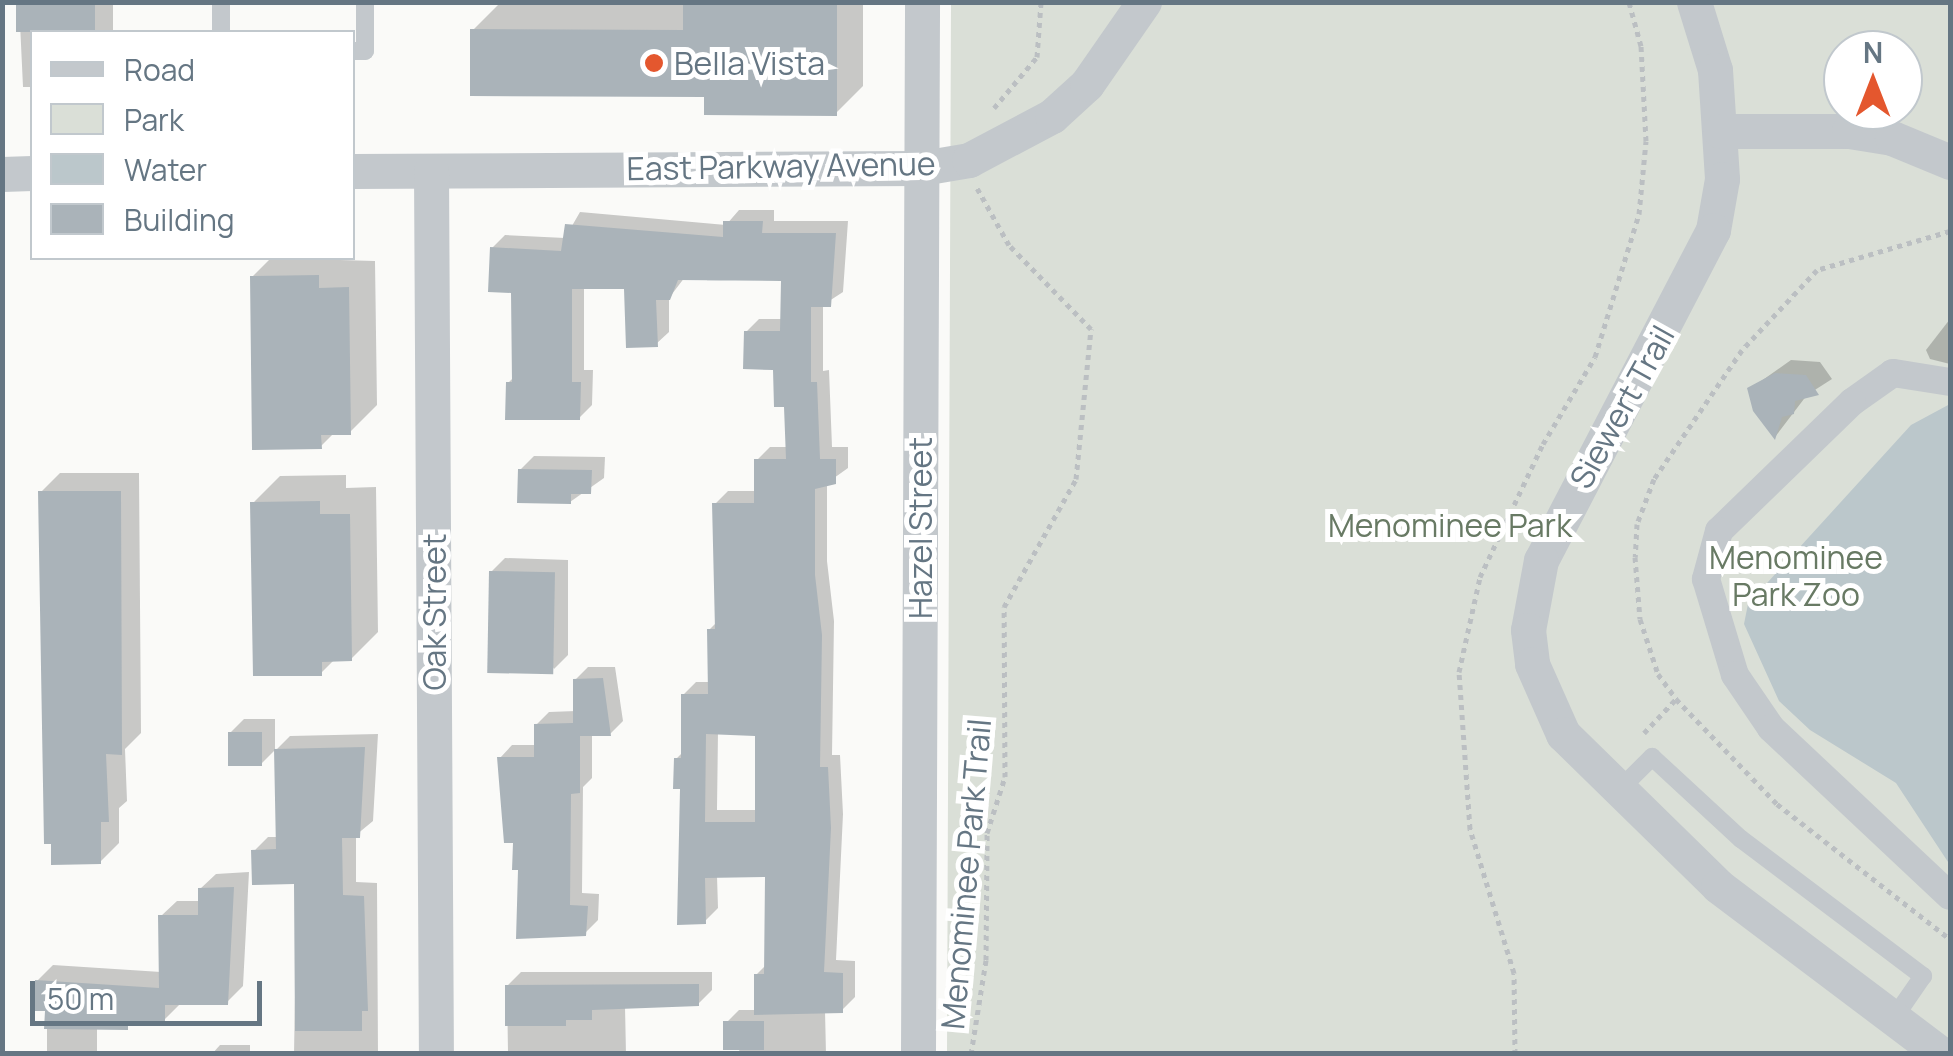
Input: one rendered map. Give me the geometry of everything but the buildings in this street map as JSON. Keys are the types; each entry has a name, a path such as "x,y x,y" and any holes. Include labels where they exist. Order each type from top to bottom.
{"street":[{"name":"Hazel Street","path":"918,1054 922,2"},
{"name":"East Parkway Avenue","path":"355,171 922,168 977,156 1028,132 1087,84 1144,2"},
{"name":"Siewert Trail","path":"1694,2 1712,48 1722,179 1704,255 1558,523 1532,597 1532,664 1545,706 1563,734 1718,886 1941,1054"},
{"path":"1720,131 1849,131 1892,138 1950,162"},
{"name":"Oak Street","path":"431,171 436,1054"},
{"path":"2,174 30,174"},
{"path":"1950,382 1894,373 1852,402 1720,531 1706,579 1735,675 1770,728 1950,896"}],"lane":[{"path":"221,2 221,30"},
{"path":"355,51 365,50 365,2"},
{"path":"1619,790 1652,757 1741,840 1923,976 1894,1018"}],"path":[{"name":"Menominee Park Trail","path":"971,1054 986,960 987,833 1005,777 1004,607 1076,479 1091,329 1009,245 977,190 978,128 1037,57 1041,2"},
{"path":"1950,231 1817,270 1742,350 1654,478 1637,524 1635,557 1640,619 1658,674 1676,700 1777,804 1950,939"}],"green space":[{"name":"Menominee Park","path":"951,3 1950,3 1950,1053 947,1054"}],"water":[{"path":"1950,404 1950,865 1896,783 1810,730 1779,701 1744,624 1748,604 1911,425"}],"place":[{"name":"Bella Vista","path":"654,63"}],"park label":[{"name":"Menominee Park Zoo","path":"1796,576"}]}
